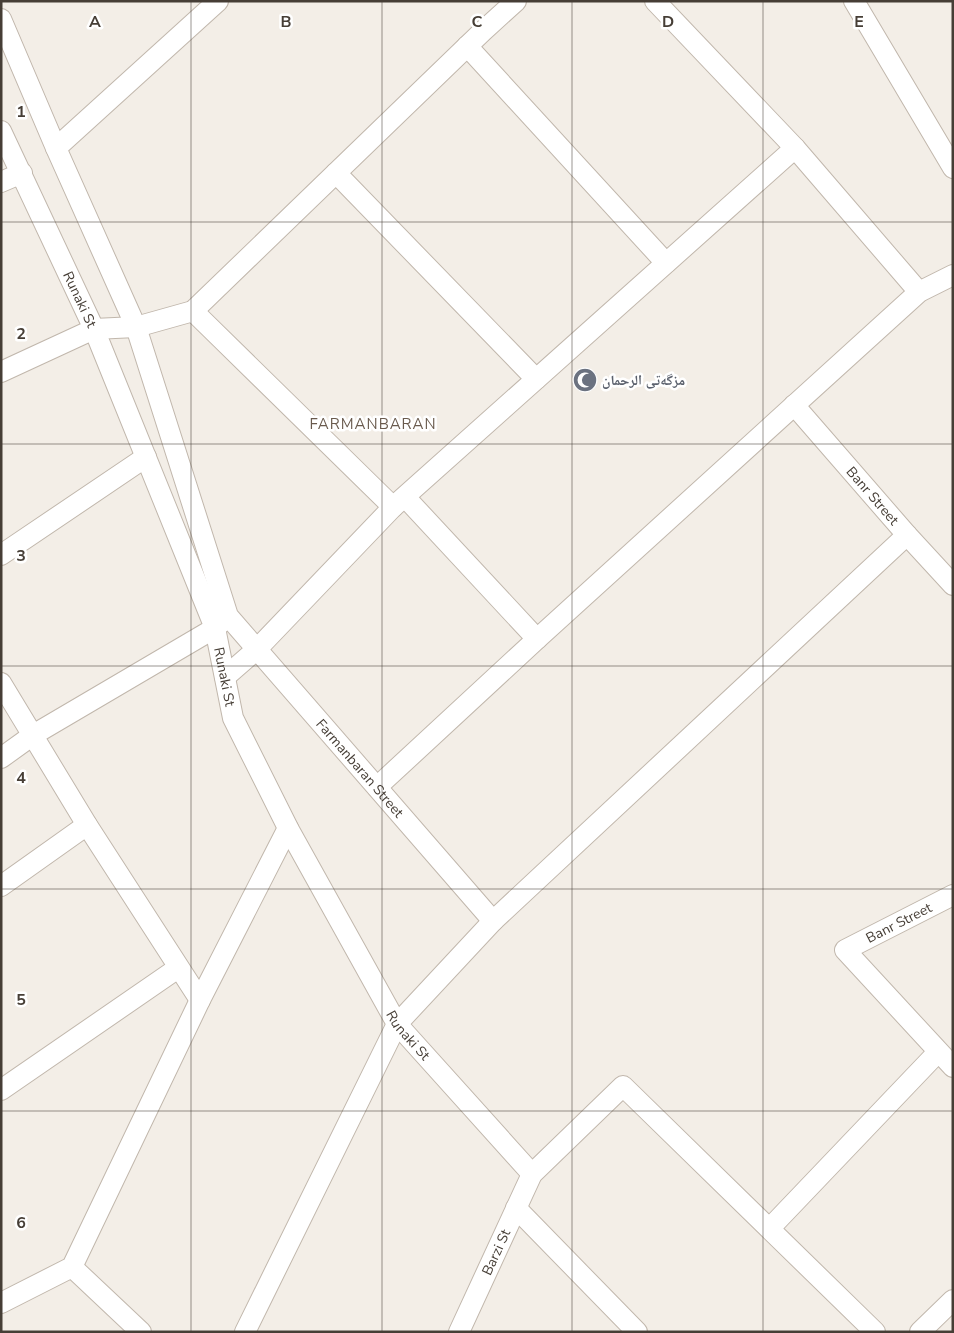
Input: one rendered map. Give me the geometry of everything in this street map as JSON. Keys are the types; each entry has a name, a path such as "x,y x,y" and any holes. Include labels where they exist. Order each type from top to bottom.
{"street":[{"path":"56,148 218,1"},
{"path":"1,372 94,329 136,327 192,311 516,1"},
{"path":"655,1 795,148 919,292"},
{"path":"854,1 953,168"},
{"name":"Runaki St","path":"1,19 136,327 222,622 225,677 233,718 288,828 397,1024 532,1174"},
{"path":"467,46 666,263"},
{"name":"Runaki St","path":"1,131 94,329 146,456 222,622"},
{"path":"225,677 257,649 399,502 795,148"},
{"path":"1,182 22,173"},
{"path":"336,173 536,379"},
{"path":"377,788 537,639 919,292 953,275"},
{"path":"192,311 399,502 537,639"},
{"name":"Banr Street","path":"794,405 907,535 953,584"},
{"path":"1,555 146,456"},
{"path":"245,1332 397,1024 493,921 907,535"},
{"path":"1,758 33,735 222,622"},
{"name":"Farmanbaran Street","path":"222,622 257,649 493,921"},
{"path":"1,683 88,825 200,1000"},
{"path":"1,886 88,825"},
{"path":"1,1304 72,1267 200,1000 288,828"},
{"name":"Banr Street","path":"938,1052 845,950 953,895"},
{"path":"1,1090 178,968"},
{"path":"770,1228 938,1052 953,1067"},
{"path":"532,1174 623,1086 875,1332"},
{"name":"Barzi St","path":"460,1332 532,1174"},
{"path":"516,1208 637,1332"},
{"path":"72,1267 141,1332"},
{"path":"920,1332 953,1300"}],"place":[{"name":"مزگەتی الرحمان","path":"585,380"}],"district":[{"name":"FARMANBARAN","path":"373,424"}]}
